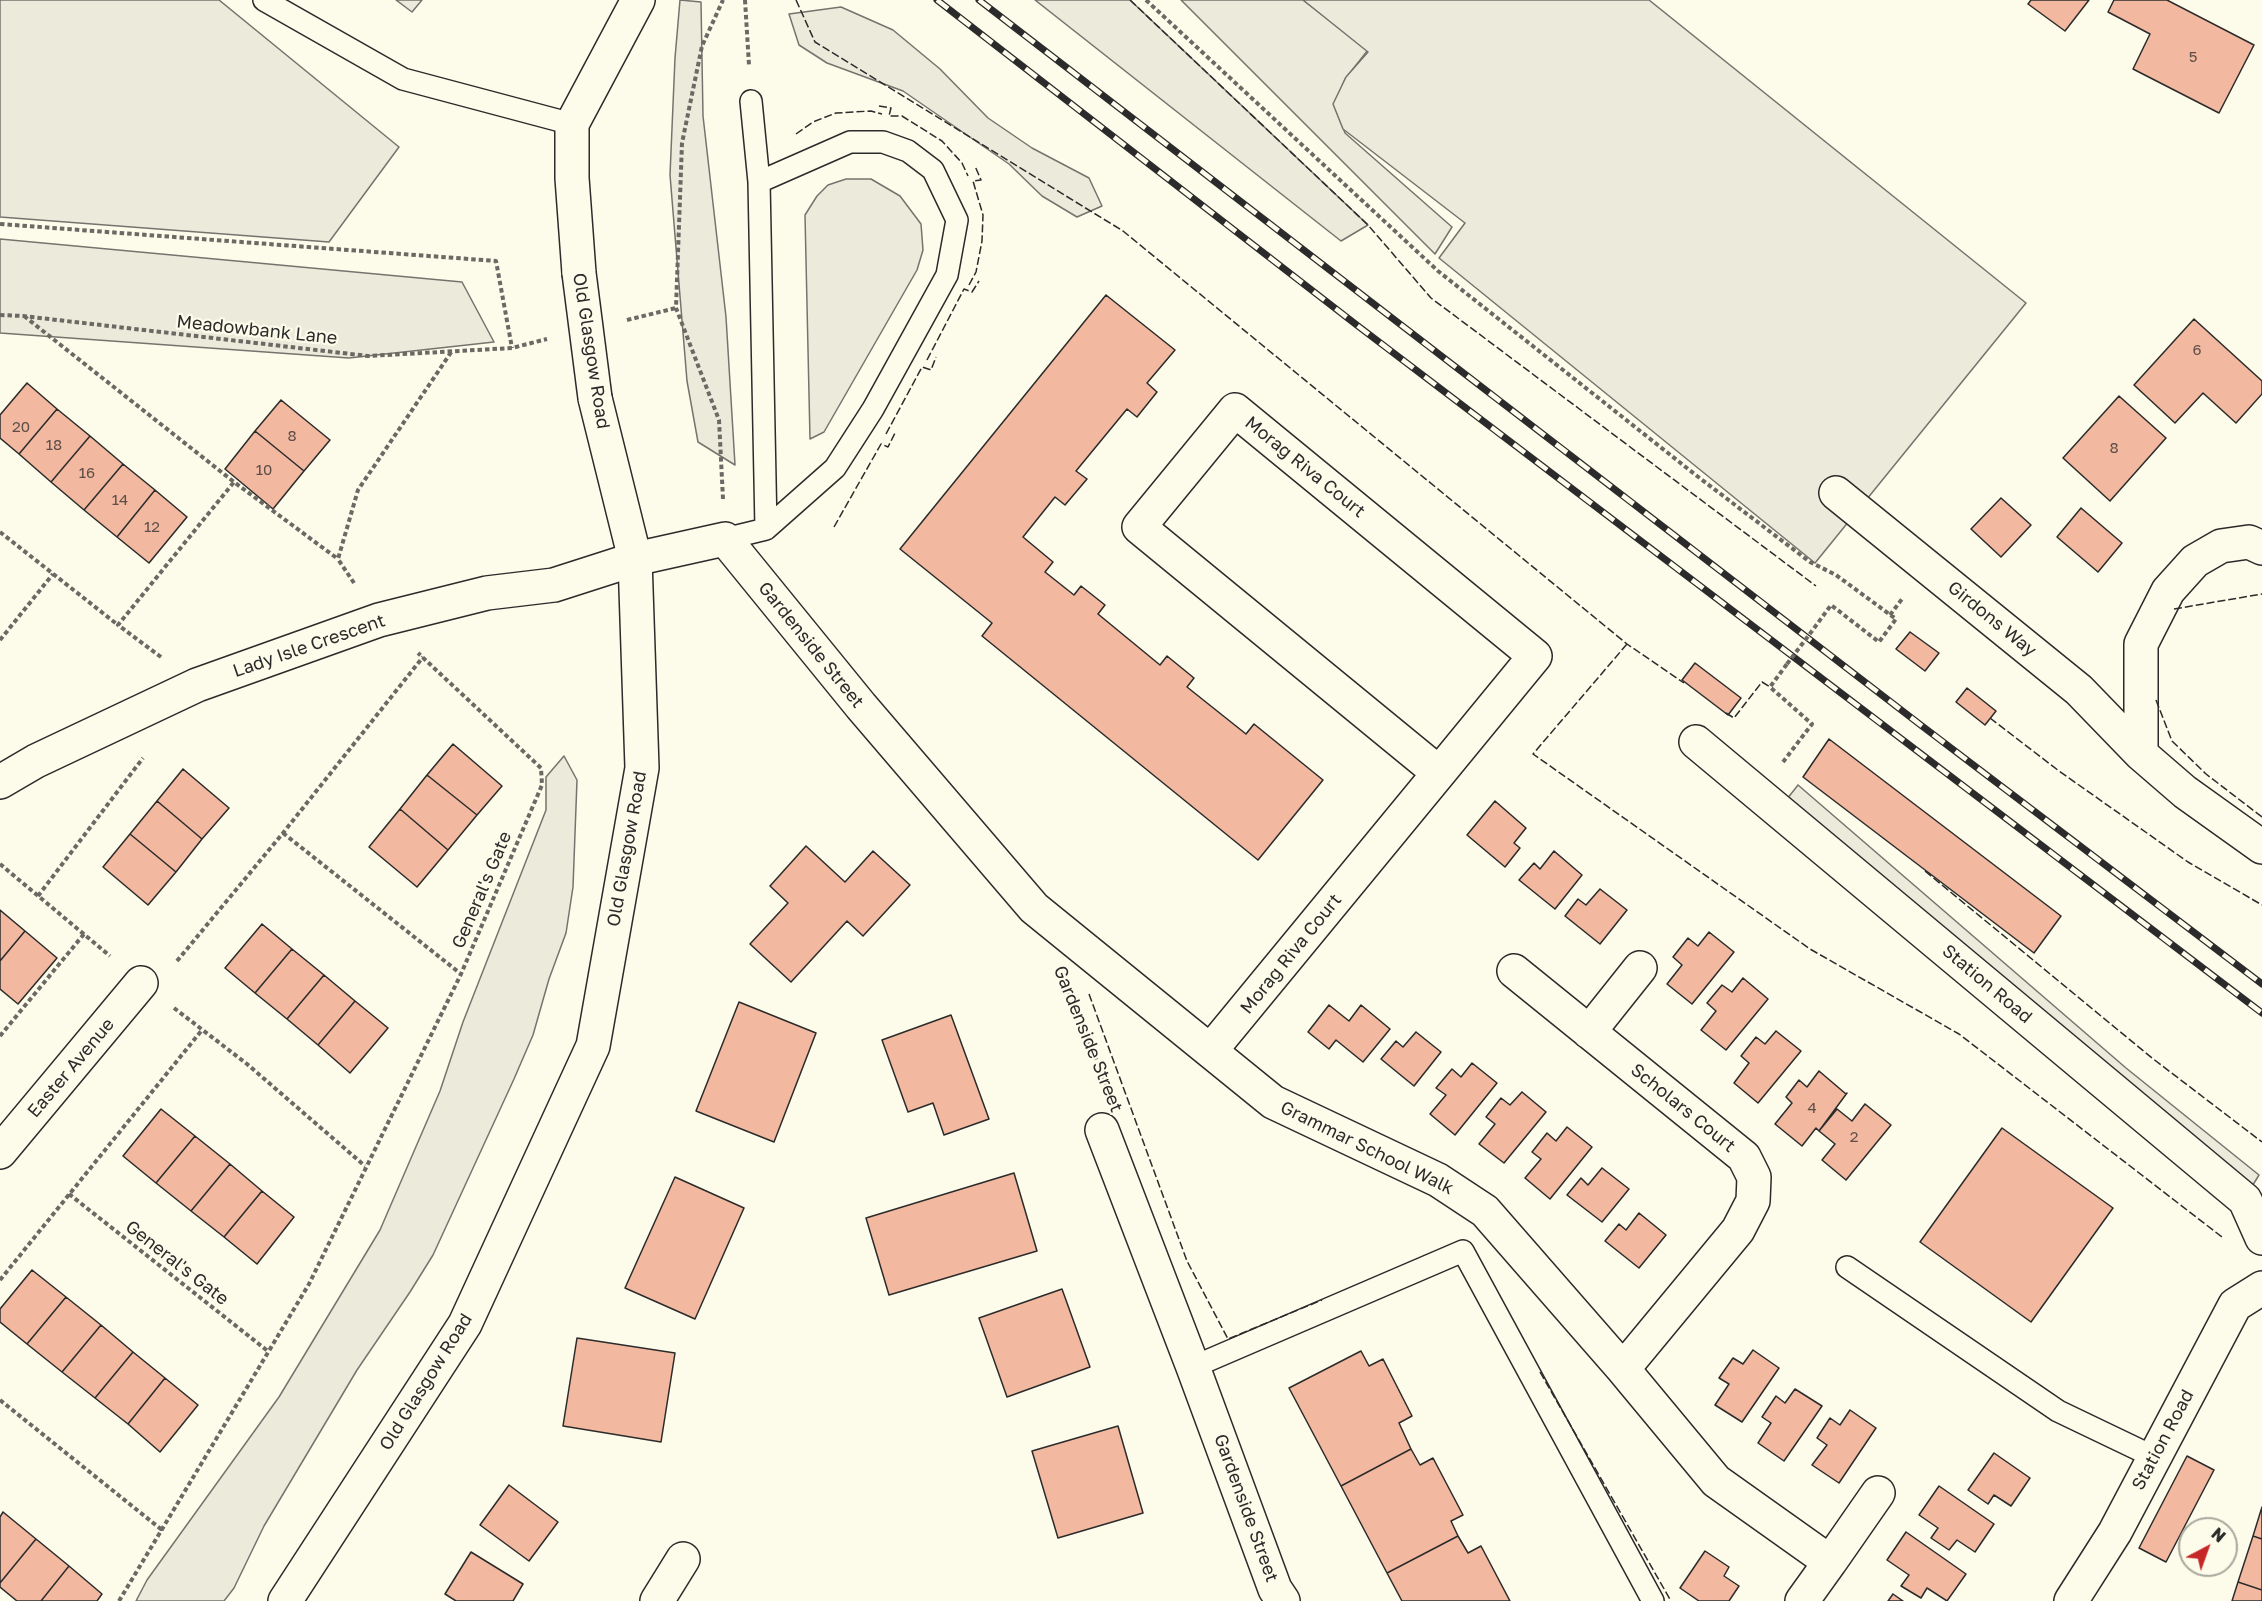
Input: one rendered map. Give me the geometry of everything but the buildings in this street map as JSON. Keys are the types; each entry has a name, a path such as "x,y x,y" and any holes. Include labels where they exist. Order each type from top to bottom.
{"street":[{"name":"Old Glasgow Road","path":"285,1601 465,1323 593,1046 642,768 635,559 595,398 579,273 572,178 572,124 638,0"},
{"name":"Morag Riva Court","path":"1211,1050 1439,773 1535,656 1235,410 1139,527 1439,773"},
{"name":"Girdons Way","path":"1836,493 2079,690 2141,754 2185,792 2262,847"},
{"name":"Lady Isle Crescent","path":"0,782 36,761 197,685 379,620 487,593 554,585 635,559 725,539"},
{"name":"Gardenside Street","path":"725,539 861,706 1034,908"},
{"path":"2141,754 2142,644 2168,591 2195,561 2221,546 2249,542 2262,548"},
{"name":"Station Road","path":"1696,742 2246,1200 2262,1238"},
{"name":"Grammar School Walk","path":"1034,908 1273,1102 1438,1180 1485,1211 1623,1369 1716,1481 1830,1562"},
{"path":"1589,1032 1640,968"},
{"name":"Scholars Court","path":"1514,971 1744,1157 1754,1177 1753,1200 1738,1230 1623,1369"},
{"name":"Easter Avenue","path":"0,1152 141,983"},
{"name":"Gardenside Street","path":"1102,1130 1275,1589 1283,1601"},
{"name":"Station Road","path":"2071,1601 2115,1532 2235,1305 2262,1288"},
{"path":"1802,1601 1878,1493"},
{"path":"657,1601 682,1559"}],"lane":[{"path":"264,0 403,79 572,124"},
{"path":"751,101 759,182 766,529"},
{"path":"725,539 766,529 835,468 873,409 947,275 957,220 933,170 908,151 883,142 850,142 759,182"},
{"path":"1193,1367 1463,1251 1653,1601"},
{"path":"1847,1267 2058,1411 2154,1456"}],"path":[{"path":"723,0 702,46 682,143 676,308 719,420 725,539"},
{"path":"745,0 751,101"},
{"path":"1146,0 1438,271 1800,555 1836,575 1896,619 1879,642 1831,605 1770,687 1812,724 1760,794"},
{"name":"Meadowbank Lane","path":"0,224 496,261 512,348 368,356 0,315"},
{"path":"23,316 234,482 118,625"},
{"path":"338,559 358,490 452,351"},
{"name":"General's Gate","path":"119,1601 309,1284 461,974 542,785 541,768 423,657 379,620 338,559 234,482"},
{"path":"0,532 197,685"},
{"path":"0,640 53,574"},
{"path":"173,965 283,833 423,657"},
{"path":"38,896 131,775"},
{"path":"283,833 461,974"},
{"path":"0,864 109,954"},
{"path":"0,1036 84,934"},
{"name":"Gardenside Street","path":"1065,984 1124,1127 1102,1130"},
{"path":"172,1006 247,1064 365,1166"},
{"path":"0,1280 201,1030"},
{"name":"General's Gate","path":"69,1194 269,1352"},
{"path":"0,1400 162,1530"}],"shaded area":[{"path":"0,0 219,0 399,147 329,242 0,217"},
{"path":"396,0 422,0 412,12"},
{"path":"680,0 701,2 703,116 726,317 735,465 698,442 687,381 670,175"},
{"path":"1035,0 1130,0 1368,225 1341,241"},
{"path":"1181,0 1303,0 1368,50 1345,79 1334,105 1345,133 1452,227 1435,254"},
{"path":"1303,0 1649,0 2026,303 1815,563 1439,258 1465,223 1343,129 1333,104 1346,77 1368,52"},
{"path":"841,7 893,30 940,69 988,118 1032,148 1089,178 1102,206 1077,217 1042,196 1009,164 903,91 827,63 799,45 789,14"},
{"path":"846,179 871,179 900,196 921,224 923,250 917,270 824,432 810,439 805,215 817,196 828,185"},
{"path":"0,239 462,282 494,342 349,358 0,333"},
{"path":"564,756 577,780 573,887 566,933 549,979 533,1035 433,1255 357,1370 264,1526 234,1588 224,1601 136,1601 147,1580 279,1397 380,1230 440,1091 463,1022 546,810 546,777"},
{"path":"1798,785 2126,1068 2259,1175 2251,1188 1787,799"}],"railway":[{"path":"937,0 1358,326 2262,1013"},
{"path":"979,0 1922,726 2262,984"}],"fence":[{"path":"796,0 815,42 1123,231 1627,644 1684,683"},
{"path":"1130,0 1368,225 1431,298 1816,586"},
{"path":"879,106 891,108 889,116 902,116 942,141 962,163 968,176"},
{"path":"796,134 813,122 836,113 871,111 882,114"},
{"path":"969,285 976,272 982,241 983,215 973,181 981,180 975,166"},
{"path":"927,360 964,289 972,292 979,281"},
{"path":"886,434 922,367 931,370 936,357"},
{"path":"834,527 881,444 888,447 895,433"},
{"path":"2174,609 2262,594"},
{"path":"1627,644 1533,754 1810,949 1959,1034 2222,1237"},
{"path":"1726,713 1734,718 1762,682 1770,687"},
{"path":"2156,700 2172,741 2206,774 2262,817"},
{"path":"1990,718 2059,771 2188,862 2262,905"},
{"path":"1925,871 2152,1058 2262,1142"},
{"path":"1089,994 1187,1261 1228,1339 1322,1300"},
{"path":"1540,1372 1671,1601"}]}
